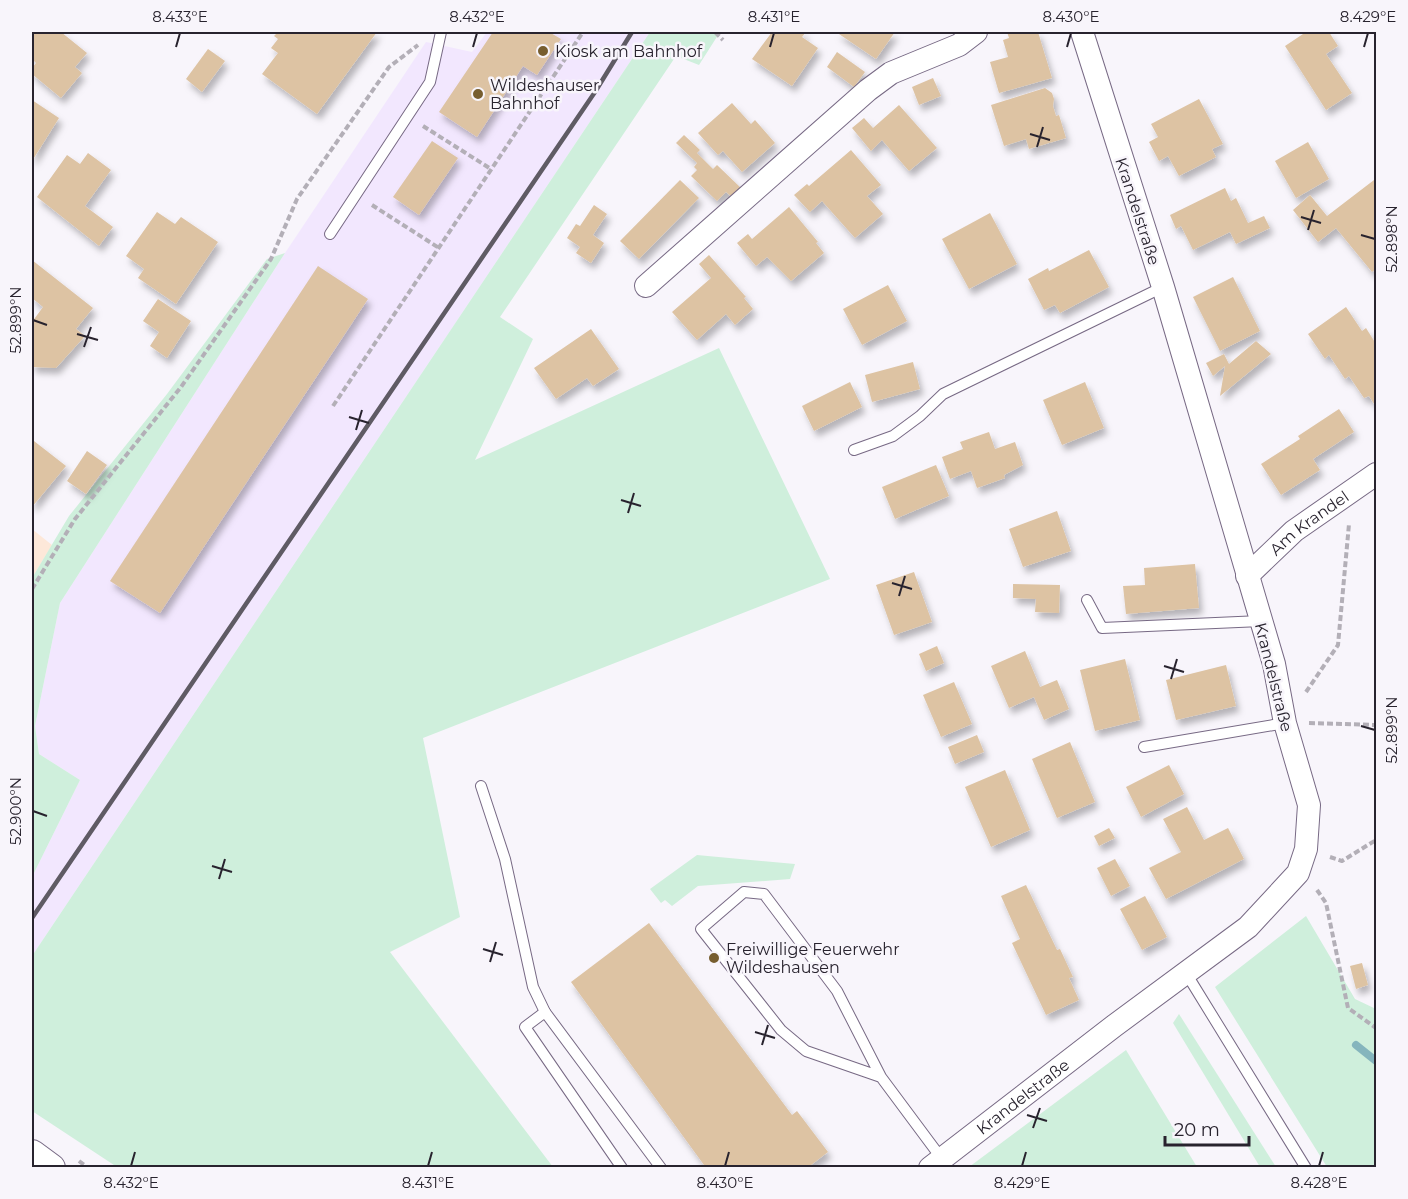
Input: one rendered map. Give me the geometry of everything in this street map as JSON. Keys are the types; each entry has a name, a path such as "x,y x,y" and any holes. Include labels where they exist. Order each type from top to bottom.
{"street":[{"path":"646,286 868,90 891,73 959,45 976,32"},
{"name":"Krandelstraße","path":"936,1163 1248,927 1298,873 1306,849 1309,805 1285,723 1274,664 1163,287 1082,32"},
{"name":"Am Krandel","path":"1247,576 1294,531 1376,475"},
{"path":"32,1154 51,1167"}],"lane":[{"path":"330,234 430,82 441,32"},
{"path":"854,450 893,436 920,416 943,394 1163,287"},
{"path":"1087,600 1102,628 1261,621"},
{"path":"1144,747 1285,723"},
{"path":"481,786 505,859 533,987 545,1012 661,1167"},
{"path":"880,1077 806,1050 781,1030 701,929 744,892 764,894 837,991 880,1077 936,1163"},
{"path":"1186,973 1306,1167"},
{"path":"545,1012 525,1027 622,1167"}],"path":[{"path":"333,406 583,32"},
{"path":"715,32 723,40"},
{"path":"32,589 75,519 181,387 271,259 297,199 389,68 425,39"},
{"path":"408,117 491,169"},
{"path":"356,195 439,248"},
{"path":"1285,723 1338,645 1349,517 1343,497"},
{"path":"1285,723 1377,725"},
{"path":"1306,849 1341,861 1377,840"},
{"path":"1298,873 1316,888 1326,903 1348,1008 1377,1028"}],"shaded area":[{"path":"487,32 650,32 32,956 32,877 80,780 39,754 35,726 60,603 285,253 426,42 472,52"},
{"path":"32,529 52,545 32,578"}],"green space":[{"path":"650,32 720,32 699,65 676,56 500,317 533,339 475,460 719,348 830,579 423,738 460,917 390,952 553,1167 117,1167 32,1111 32,956"},
{"path":"285,253 60,603 35,726 39,754 80,780 32,877 32,578 69,516 167,394 267,259"},
{"path":"697,855 795,864 790,879 698,886 672,906 665,900 661,903 650,889"},
{"path":"1306,916 1355,999 1376,1009 1376,1167 1327,1167 1215,987"},
{"path":"1179,1014 1276,1167 1260,1167 1173,1023"},
{"path":"1126,1050 1197,1167 969,1167"}],"building":[{"path":"32,32 61,32 87,53 75,67 82,73 61,98 32,74 32,68 36,63 32,59"},
{"path":"278,32 377,32 317,114 262,74 278,53 271,48 278,39 274,36"},
{"name":"Wildeshauser Bahnhof","path":"493,32 549,32 561,39 537,75 523,66 477,137 439,112"},
{"path":"772,32 806,32 802,37 818,48 792,86 752,59"},
{"path":"836,32 895,32 876,59"},
{"path":"1007,32 1038,32 1052,78 999,93 990,62 1008,57 1003,40 1009,38"},
{"path":"1306,32 1329,32 1338,46 1326,54 1352,93 1326,110 1285,46"},
{"path":"208,49 225,61 202,92 186,79"},
{"path":"837,52 865,72 854,87 827,67"},
{"path":"933,78 941,96 919,105 912,87"},
{"path":"1045,88 1052,93 1056,116 1059,115 1066,138 1029,149 1026,139 1004,146 991,105"},
{"path":"1199,99 1223,144 1212,149 1216,157 1179,176 1168,156 1159,161 1149,142 1158,137 1151,124"},
{"path":"32,100 59,118 32,161"},
{"path":"732,103 751,124 755,120 775,143 742,172 723,151 718,155 698,133"},
{"path":"899,105 937,148 909,171 882,140 871,151 852,128 864,118 873,128"},
{"path":"684,135 700,150 697,153 713,169 717,165 741,188 732,197 726,192 717,201 691,176 697,170 694,167 697,163 676,143"},
{"path":"432,141 458,158 419,215 393,197"},
{"path":"1308,142 1329,179 1296,198 1275,161"},
{"path":"851,150 881,185 867,196 883,214 855,238 822,201 810,212 794,195 807,184 809,186"},
{"path":"88,153 111,170 85,206 113,227 99,246 37,197 67,155 80,164"},
{"path":"680,180 699,198 639,259 620,241"},
{"path":"1376,180 1376,269 1372,272 1336,228 1318,242 1293,210 1310,195 1327,216"},
{"path":"1225,188 1231,201 1236,198 1248,223 1264,216 1270,228 1236,244 1230,232 1193,250 1181,226 1176,229 1170,215"},
{"path":"594,205 607,214 593,235 604,243 591,263 576,253 580,247 567,238 576,224 580,226"},
{"path":"789,207 818,242 816,243 824,253 791,281 767,257 756,266 737,243 748,234 752,239"},
{"path":"157,212 175,224 181,217 218,242 176,304 138,278 144,269 126,256"},
{"path":"990,213 1017,264 969,289 942,239"},
{"path":"1089,250 1109,287 1060,313 1055,305 1044,310 1028,279"},
{"path":"709,255 746,297 744,298 753,309 735,325 726,314 697,340 672,312 711,278 699,264"},
{"path":"32,260 93,308 76,329 85,336 56,368 32,367 32,322 43,307 32,298"},
{"path":"318,266 368,299 160,613 110,581"},
{"path":"1233,277 1260,331 1220,351 1193,297"},
{"path":"888,285 907,321 862,345 843,309"},
{"path":"158,299 191,321 167,358 150,346 159,332 143,321"},
{"path":"1346,307 1362,331 1366,328 1376,344 1376,407 1369,396 1364,398 1349,376 1345,379 1329,355 1325,359 1308,334"},
{"path":"591,329 619,369 593,386 587,378 556,399 534,368"},
{"path":"1256,341 1271,354 1220,396 1225,366 1213,376 1206,363 1224,354 1229,364"},
{"path":"913,362 920,389 872,402 865,375"},
{"path":"850,382 862,407 814,431 802,406"},
{"path":"1085,382 1104,428 1062,445 1043,400"},
{"path":"1339,409 1354,432 1313,459 1320,470 1281,495 1261,464 1300,439 1298,436"},
{"path":"989,432 995,449 1015,442 1023,465 1004,475 1005,478 977,488 971,471 950,479 942,457 963,449 960,442"},
{"path":"34,441 66,466 32,507 32,444"},
{"path":"87,451 107,465 86,494 67,481"},
{"path":"936,465 949,496 895,519 882,487"},
{"path":"1057,511 1071,551 1023,567 1009,529"},
{"path":"1195,564 1199,608 1126,614 1123,586 1145,585 1144,568"},
{"path":"914,572 932,622 894,635 876,585"},
{"path":"1013,584 1060,585 1059,613 1035,612 1036,599 1013,598"},
{"path":"937,646 944,663 926,671 919,654"},
{"path":"1025,651 1040,687 1057,680 1069,709 1044,720 1034,697 1009,708 991,666"},
{"path":"1125,659 1140,720 1095,731 1080,670"},
{"path":"1226,665 1236,706 1176,720 1166,680"},
{"path":"954,682 972,724 941,737 923,695"},
{"path":"977,735 984,752 955,764 948,747"},
{"path":"1070,742 1095,802 1057,818 1032,759"},
{"path":"1169,765 1184,794 1141,817 1126,787"},
{"path":"1005,770 1030,830 991,847 965,787"},
{"path":"1187,807 1204,840 1228,828 1244,859 1166,899 1149,868 1181,852 1163,819"},
{"path":"1109,828 1115,838 1099,846 1094,836"},
{"path":"1115,859 1130,886 1111,896 1097,868"},
{"path":"1026,885 1057,950 1060,949 1073,977 1069,978 1079,1000 1046,1015 1012,943 1020,939 1001,896"},
{"path":"1145,896 1167,937 1142,950 1120,909"},
{"path":"649,923 792,1115 797,1111 828,1152 807,1168 702,1168 704,1165 571,982"},
{"path":"1362,963 1368,985 1356,989 1350,966"}],"waterway":[{"path":"1356,1045 1376,1061"}],"railway":[{"path":"32,918 595,92 632,32"}],"place":[{"name":"Kiosk am Bahnhof","path":"543,51"},
{"name":"Wildeshauser Bahnhof","path":"478,94"},
{"name":"Freiwillige Feuerwehr Wildeshausen","path":"714,958"}]}
